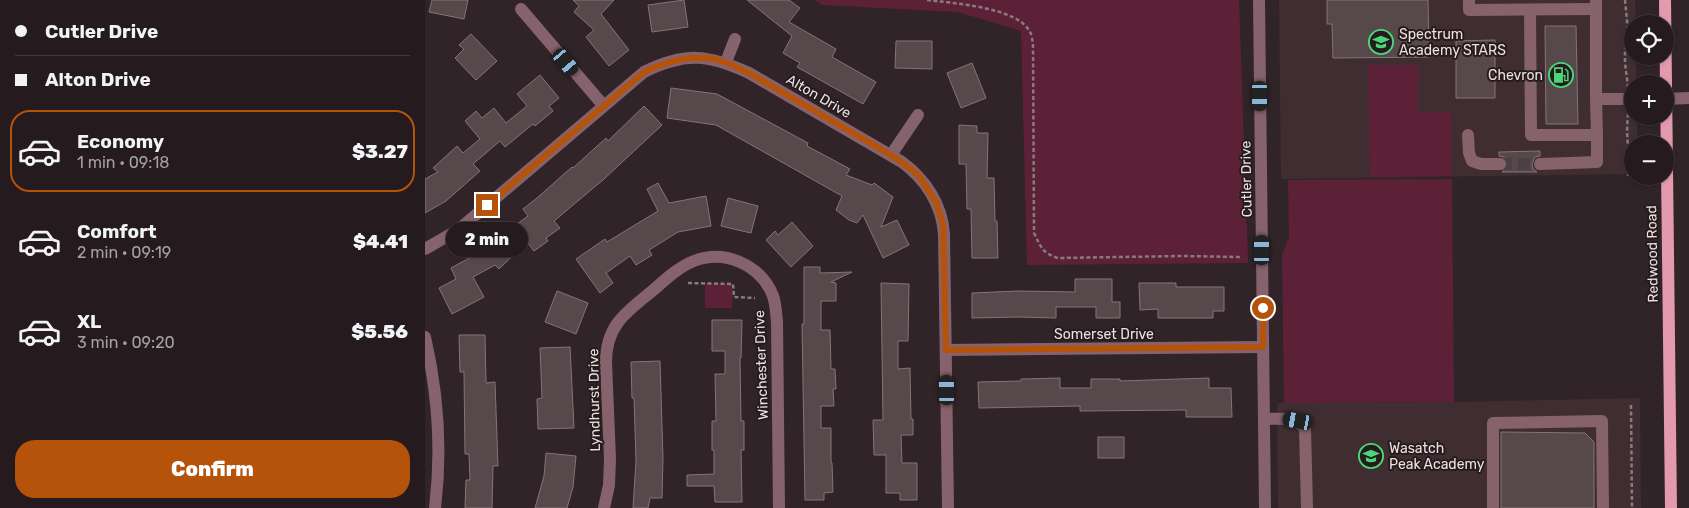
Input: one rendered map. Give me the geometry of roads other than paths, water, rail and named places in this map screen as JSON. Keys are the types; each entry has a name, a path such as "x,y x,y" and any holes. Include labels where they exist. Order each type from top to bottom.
{"main road":[{"name":"Redwood Road","path":"1665,0 1665,75"},
{"name":"Redwood Road","path":"1665,125 1671,508"}],"street":[{"name":"Cutler Drive","path":"1259,0 1265,508"},
{"path":"1469,0 1469,10 1530,10 1595,5 1597,162 1540,164"},
{"path":"521,9 603,106"},
{"path":"1530,10 1531,135 1597,135"},
{"path":"726,62 735,39"},
{"name":"Alton Drive","path":"425,249 458,230 638,76 657,66 683,59 697,58 726,62 749,73 891,155 919,176 936,202 943,224 948,508"},
{"path":"1674,99 1689,98"},
{"path":"1596,99 1624,99"},
{"path":"891,155 918,115"},
{"path":"1468,135 1469,153 1472,161 1481,164 1499,164"},
{"name":"Lyndhurst Drive","path":"604,508 610,472 605,362 610,336 625,314 677,270 695,261 715,256"},
{"name":"Winchester Drive","path":"715,256 734,259 751,269 760,276 773,296 777,322 779,508"},
{"path":"425,337 433,375 431,416 439,462 435,508"},
{"name":"Somerset Drive","path":"946,350 1263,347"},
{"path":"1264,418 1285,418 1298,421 1305,428 1307,508"},
{"path":"1493,508 1493,423 1602,421 1603,508"}],"tunnel":[{"path":"1500,164 1540,164"}],"place":[{"name":"Spectrum Academy STARS","path":"1381,42"},
{"name":"Chevron","path":"1561,75"},
{"name":"Wasatch Peak Academy","path":"1371,456"}]}
